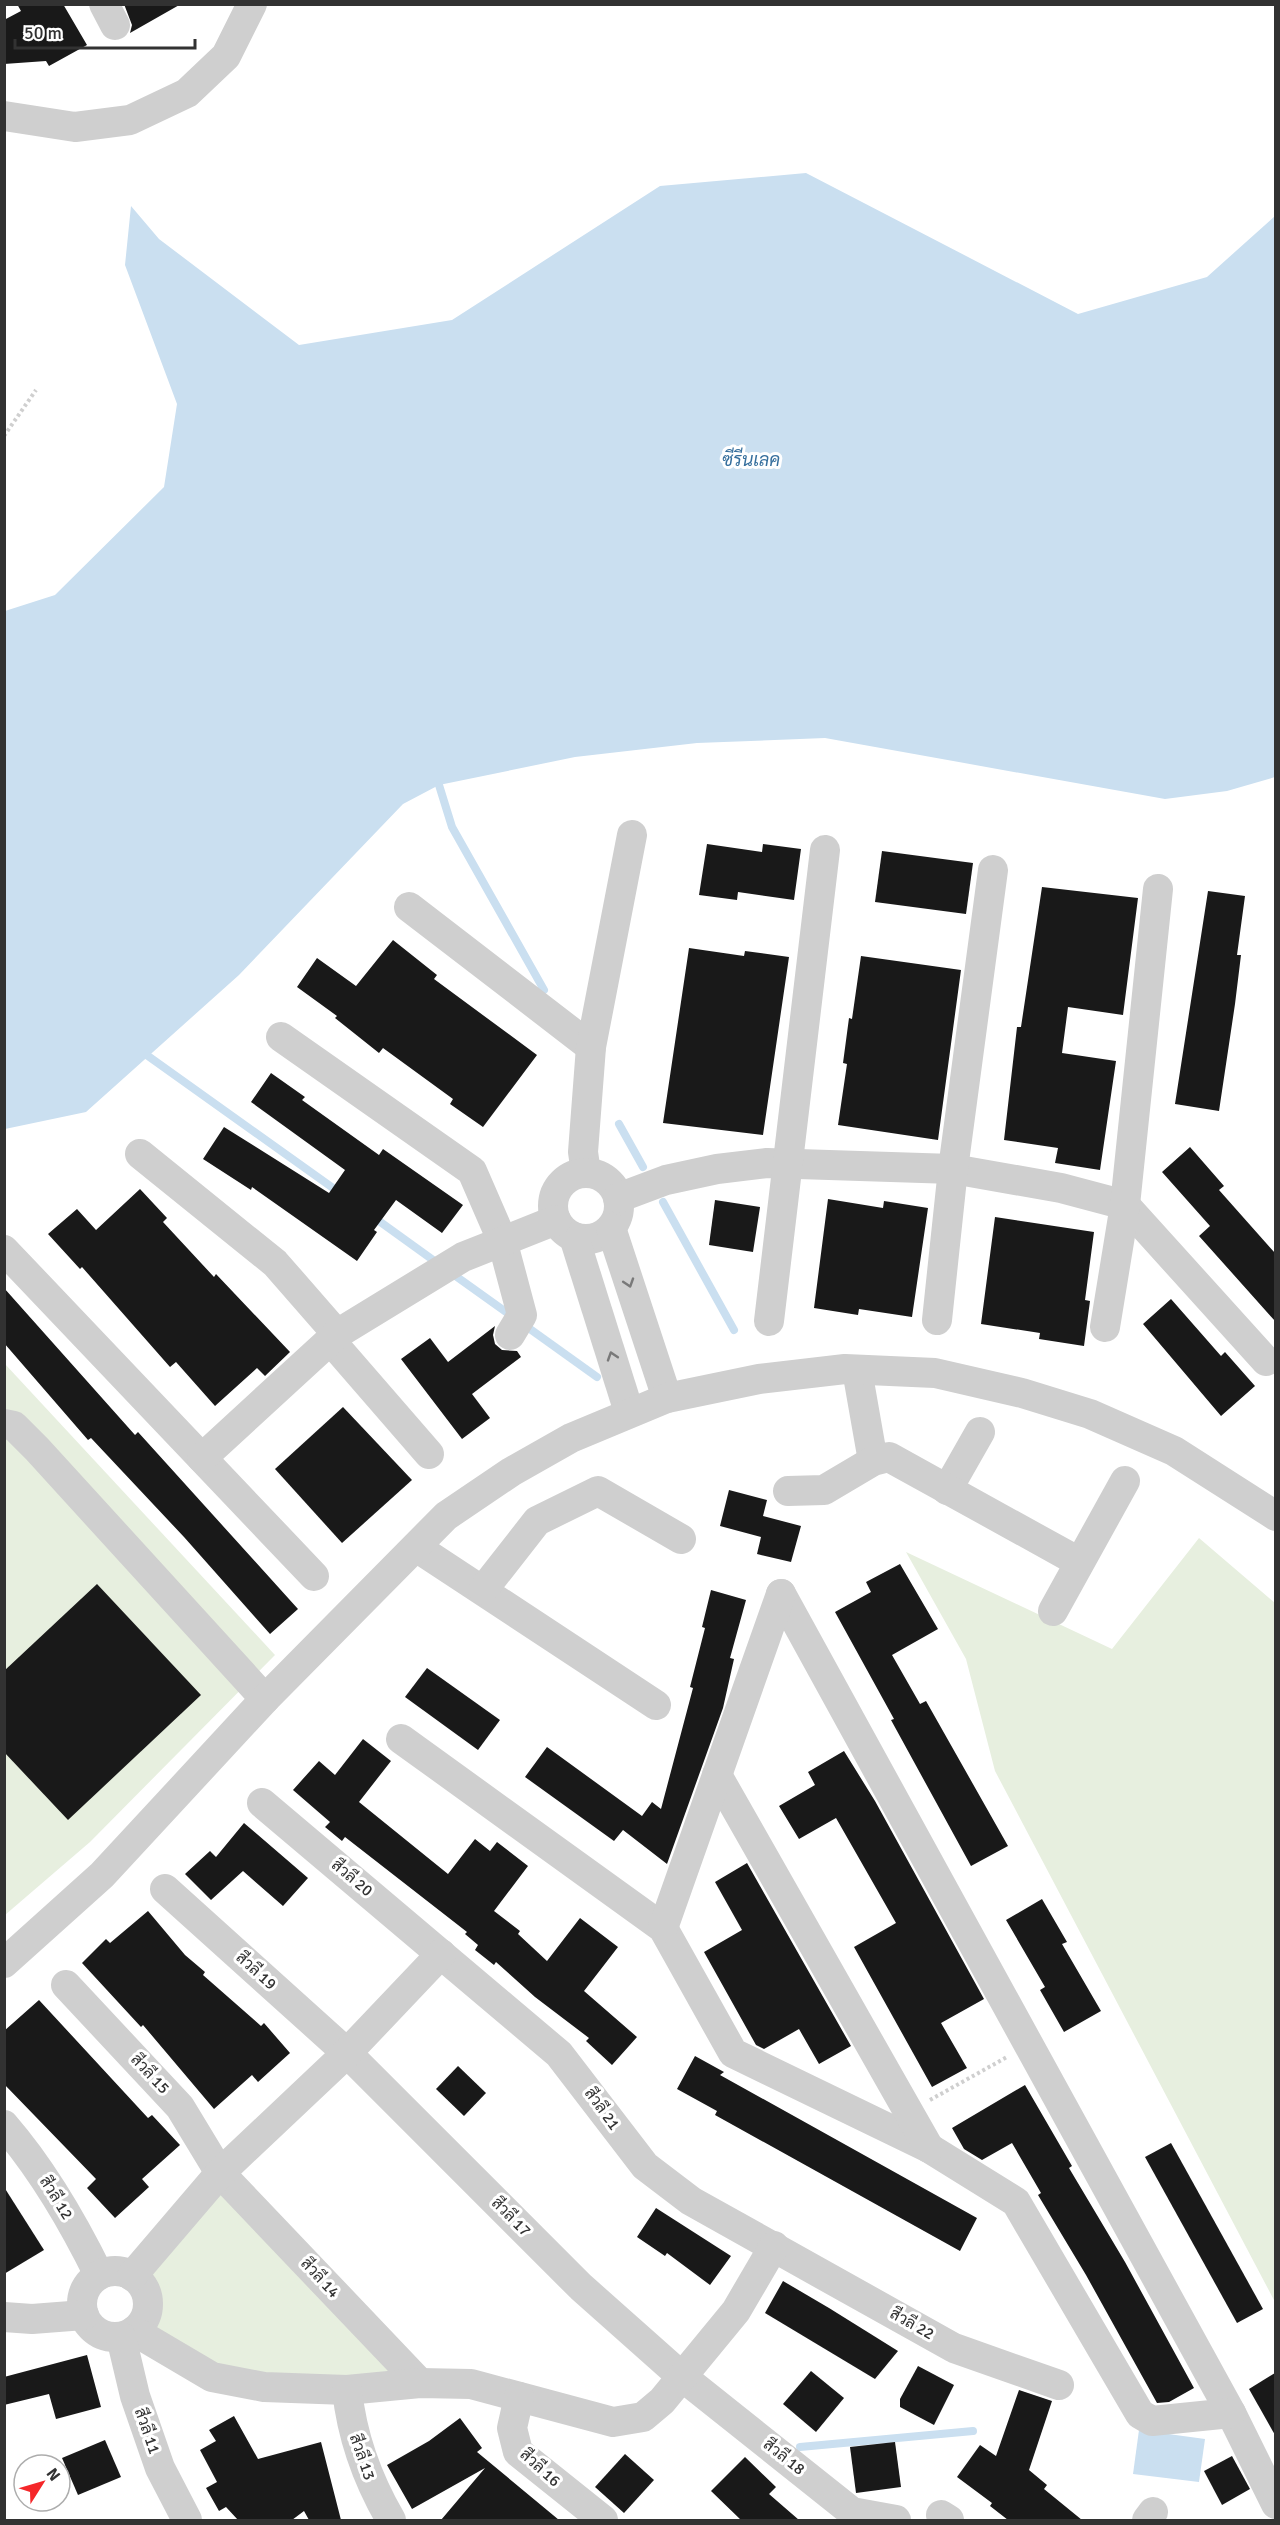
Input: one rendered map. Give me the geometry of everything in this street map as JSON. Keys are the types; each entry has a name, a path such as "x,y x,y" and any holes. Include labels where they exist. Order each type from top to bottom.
{"street":[{"path":"4,116 75,127 130,120 187,93 226,56 252,4"},
{"path":"586,1173 583,1152 591,1052 632,835"},
{"path":"769,1321 825,850"},
{"path":"937,1320 953,1169 993,870"},
{"path":"1105,1327 1125,1205 1158,889"},
{"path":"409,907 591,1052"},
{"path":"281,1037 472,1171 502,1240 516,1326"},
{"path":"140,1154 275,1263 429,1454"},
{"path":"618,1198 666,1180 717,1169 767,1163 953,1169 1061,1188 1125,1205 1266,1361"},
{"path":"202,1458 334,1337 445,1268 502,1240 565,1228 593,1239 611,1228 616,1219 618,1198 606,1180 586,1173 575,1175 558,1188 553,1207 565,1228 629,1412"},
{"path":"611,1228 667,1398"},
{"path":"4,1250 314,1576"},
{"path":"857,1370 873,1461"},
{"path":"4,1963 102,1875 265,1699 446,1516 511,1472 572,1438 629,1412 667,1398 759,1379 857,1370 935,1373 1022,1393 1090,1414 1174,1451 1275,1516"},
{"path":"4,1424 14,1426 37,1449 265,1699"},
{"path":"947,1490 980,1432"},
{"path":"788,1491 824,1490 873,1461 889,1457 1079,1562"},
{"path":"1053,1611 1125,1481"},
{"path":"483,1590 537,1521 598,1491 681,1539"},
{"path":"416,1547 656,1705"},
{"path":"663,1928 781,1594 1231,2413 1275,2504"},
{"path":"401,1739 663,1928 733,2053 929,2148 1016,2202 1140,2414 1152,2421 1231,2413"},
{"path":"717,1775 929,2148"},
{"name":"สีวลี 20","path":"262,1803 441,1954"},
{"name":"สีวลี 19","path":"165,1889 347,2053"},
{"path":"132,2276 220,2173 347,2053 441,1954"},
{"name":"สีวลี 21","path":"441,1954 559,2055 645,2166 691,2201 774,2246"},
{"name":"สีวลี 15","path":"66,1984 180,2106 220,2173"},
{"name":"สีวลี 17","path":"347,2053 581,2287 680,2375"},
{"name":"สีวลี 12","path":"4,2125 45,2180 80,2237 99,2275"},
{"name":"สีวลี 14","path":"220,2173 420,2383"},
{"path":"128,2334 142,2323 148,2301 141,2283 132,2276 110,2271 99,2275 84,2292 82,2304 88,2326 99,2333 128,2334 212,2377 264,2387 347,2390 420,2383 471,2384 613,2422 643,2417 662,2402 680,2375 736,2311 774,2246"},
{"name":"สีวลี 22","path":"774,2246 954,2348 1059,2385"},
{"path":"4,2317 32,2319 84,2315"},
{"name":"สีวลี 11","path":"128,2334 135,2396 160,2468 187,2520"},
{"name":"สีวลี 18","path":"680,2375 852,2512 896,2520"},
{"name":"สีวลี 13","path":"347,2390 351,2425 371,2486 391,2520"},
{"name":"สีวลี 16","path":"519,2397 512,2428 518,2452 603,2520"}],"path":[{"path":"4,436 36,390"},
{"path":"908,2112 1029,2045"}],"green space":[{"path":"5,1364 275,1655 90,1842 5,1915"},
{"path":"1199,1538 1275,1603 1275,2302 995,1771 966,1659 906,1552 1112,1649"},
{"path":"221,2192 392,2373 305,2377 261,2374 201,2359 153,2331 158,2316 159,2302 157,2289 150,2274"}],"water":[{"name":"ซีรีนเลค","path":"806,173 1078,314 1207,277 1275,216 1275,777 1227,791 1165,799 825,738 697,743 575,757 439,785 403,804 239,975 86,1112 5,1129 5,611 55,595 164,487 177,404 125,265 131,206 159,239 299,345 452,320 660,186"},
{"path":"1139,2430 1205,2439 1199,2482 1133,2474"}],"building":[{"path":"17,4 63,4 87,45 49,66 46,61 4,64 4,20 21,11"},
{"path":"124,4 181,4 130,33 132,25"},
{"path":"707,844 762,852 763,844 801,849 794,900 738,892 737,900 699,895"},
{"path":"882,851 973,863 966,914 875,902"},
{"path":"1042,887 1138,898 1123,1015 1068,1007 1062,1053 1116,1061 1100,1170 1055,1163 1058,1148 1004,1140 1017,1027 1021,1027"},
{"path":"1208,891 1245,896 1237,955 1241,955 1219,1111 1175,1104"},
{"path":"393,940 437,975 434,979 537,1055 483,1127 450,1104 453,1099 383,1048 379,1053 335,1018 337,1016 297,987 317,958 356,986"},
{"path":"689,948 744,956 745,951 789,957 763,1135 663,1123"},
{"path":"861,956 961,970 938,1140 838,1125 847,1064 843,1063 849,1018 852,1019"},
{"path":"271,1073 305,1097 302,1100 379,1155 383,1149 463,1205 442,1233 396,1200 374,1230 377,1232 357,1261 252,1187 251,1190 203,1159 224,1127 329,1193 345,1170 251,1102"},
{"path":"1190,1147 1224,1186 1219,1190 1275,1253 1275,1321 1199,1236 1210,1226 1162,1172"},
{"path":"140,1189 167,1218 163,1222 214,1277 216,1274 290,1352 265,1376 257,1368 215,1406 176,1362 170,1367 82,1267 80,1269 48,1234 77,1209 96,1230"},
{"path":"828,1199 883,1208 884,1201 928,1208 912,1317 859,1309 858,1315 814,1308"},
{"path":"715,1200 760,1207 753,1252 709,1245"},
{"path":"995,1217 1094,1232 1085,1300 1090,1301 1084,1346 1039,1339 1040,1333 981,1324"},
{"path":"4,1288 135,1435 138,1432 298,1609 270,1634 184,1537 91,1438 88,1440 4,1343"},
{"path":"1171,1299 1221,1356 1225,1352 1255,1386 1221,1416 1143,1324"},
{"path":"495,1326 493,1335 495,1344 502,1350 517,1351 521,1357 472,1394 490,1418 462,1439 401,1359 430,1338 448,1362"},
{"path":"343,1407 412,1480 342,1543 275,1469"},
{"path":"729,1490 767,1500 763,1516 801,1526 791,1562 757,1554 761,1537 720,1526"},
{"path":"900,1564 938,1629 892,1655 920,1704 926,1701 1008,1846 971,1866 835,1612 871,1592 866,1582"},
{"path":"97,1584 201,1695 68,1820 4,1752 4,1671"},
{"path":"711,1590 746,1600 730,1658 734,1659 723,1708 667,1864 623,1830 614,1841 525,1777 547,1747 642,1816 652,1802 661,1809 693,1688 690,1687 705,1628 702,1627"},
{"path":"427,1668 500,1720 478,1750 405,1697"},
{"path":"363,1739 391,1761 359,1802 448,1874 475,1839 490,1851 497,1842 528,1866 494,1911 520,1931 518,1934 547,1961 580,1918 618,1947 584,1991 637,2037 612,2065 586,2041 589,2038 535,1997 496,1962 494,1965 475,1950 478,1945 465,1934 467,1932 345,1837 342,1841 325,1827 330,1822 293,1790 319,1761 335,1775"},
{"path":"844,1751 875,1801 984,1999 941,2023 967,2068 932,2087 854,1947 896,1923 836,1818 799,1839 779,1806 815,1785 808,1772"},
{"path":"244,1823 308,1878 283,1906 243,1871 211,1900 185,1874 210,1851 216,1857"},
{"path":"747,1863 851,2046 819,2064 799,2029 764,2049 756,2045 704,1952 742,1930 715,1882"},
{"path":"1042,1899 1067,1942 1062,1944 1101,2011 1064,2032 1040,1990 1045,1987 1006,1920"},
{"path":"148,1911 185,1955 205,1972 203,1975 261,2026 264,2023 290,2053 258,2082 252,2075 214,2109 143,2025 141,2027 82,1963 106,1939 110,1943"},
{"path":"39,2000 148,2118 152,2115 180,2145 142,2179 149,2187 115,2218 87,2188 96,2179 4,2084 4,2031"},
{"path":"695,2056 724,2072 720,2075 977,2218 960,2251 715,2115 717,2111 677,2089"},
{"path":"458,2066 486,2093 464,2116 436,2089"},
{"path":"1025,2085 1072,2166 1069,2168 1125,2262 1194,2388 1169,2402 1157,2403 1086,2275 1038,2195 1041,2193 1012,2143 982,2160 964,2149 952,2128"},
{"path":"1171,2143 1263,2309 1237,2323 1145,2157"},
{"path":"4,2187 44,2250 4,2274"},
{"path":"656,2208 731,2256 710,2285 667,2253 665,2256 637,2237"},
{"path":"783,2281 898,2351 875,2379 765,2313"},
{"path":"87,2355 101,2407 56,2419 49,2394 4,2405 4,2377"},
{"path":"918,2366 954,2385 934,2425 900,2407 900,2399"},
{"path":"811,2371 844,2398 816,2432 783,2404"},
{"path":"1275,2373 1275,2435 1249,2389"},
{"path":"1019,2390 1052,2401 1029,2470 1047,2485 1044,2489 1082,2520 1008,2520 990,2506 992,2503 957,2477 980,2445 996,2456"},
{"path":"234,2416 258,2459 321,2442 341,2520 309,2520 304,2511 292,2520 238,2520 226,2507 219,2511 206,2488 217,2482 200,2450 216,2441 209,2430"},
{"path":"460,2418 482,2448 477,2452 559,2520 441,2520 485,2468 412,2509 387,2465 429,2441"},
{"path":"105,2440 121,2477 78,2495 72,2481 72,2454"},
{"path":"895,2442 901,2487 856,2493 850,2447"},
{"path":"625,2454 654,2480 624,2513 595,2487"},
{"path":"1232,2456 1250,2489 1222,2505 1204,2471"},
{"path":"745,2457 776,2487 769,2494 799,2520 741,2520 711,2491"}],"waterway":[{"path":"439,785 452,827 544,990"},
{"path":"148,1056 340,1193"},
{"path":"619,1124 643,1167"},
{"path":"663,1202 734,1330"},
{"path":"372,1216 440,1265"},
{"path":"450,1272 513,1317"},
{"path":"523,1324 597,1377"},
{"path":"800,2447 973,2431"}]}
